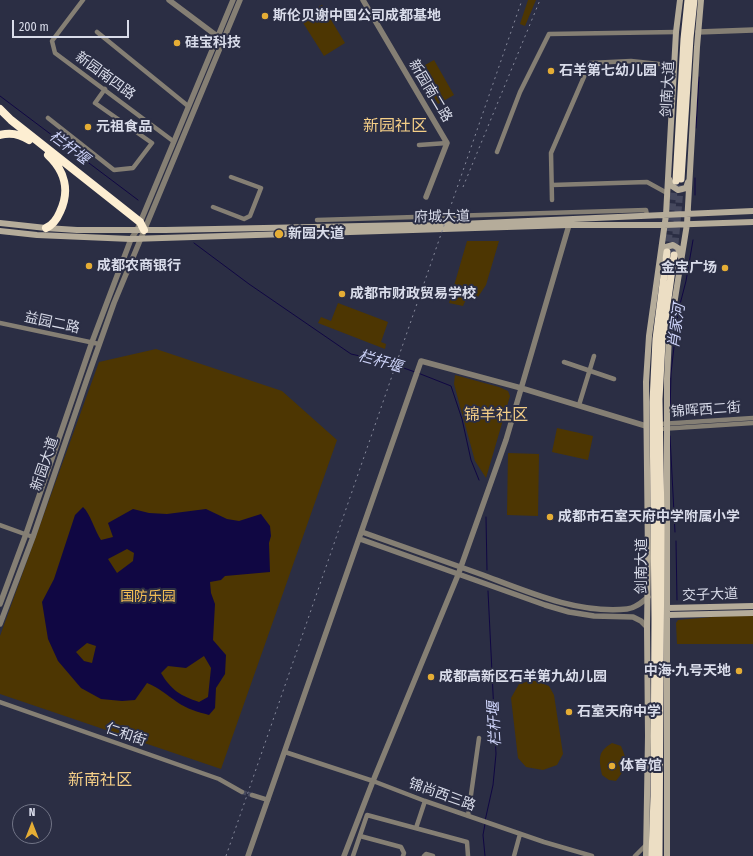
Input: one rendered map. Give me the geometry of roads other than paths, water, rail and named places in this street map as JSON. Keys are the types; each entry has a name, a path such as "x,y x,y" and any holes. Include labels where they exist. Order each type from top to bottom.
{"highway":[{"name":"剑南大道","path":"688,0 684,39 678,180 694,0"},
{"path":"0,109 25,135 52,159 60,170 65,182 65,196 63,205 56,220 46,228"},
{"path":"0,136 12,134 25,135 140,230"},
{"name":"剑南大道","path":"652,856 654,796 656,339 671,253"},
{"name":"剑南大道","path":"656,401 663,426 660,523 659,856"}],"main road":[{"path":"646,856 648,558 646,382 649,336 666,215 676,32 680,0"},
{"path":"667,856 668,538 663,426 669,336 688,214 701,0"},
{"path":"668,178 672,186 678,190 686,188 690,178"},
{"name":"府城大道","path":"0,231 37,235 131,239 140,230 461,224 753,211"},
{"name":"府城大道","path":"140,230 664,225 753,222"},
{"path":"0,223 46,228 115,231 140,230"},
{"path":"660,259 666,246 673,245 678,248 680,262"},
{"path":"656,401 667,379"},
{"path":"646,382 656,401"},
{"path":"660,523 668,538"},
{"path":"648,558 655,543"},
{"name":"交子大道","path":"667,612 753,606"},
{"name":"交子大道","path":"667,612 753,613"},
{"path":"646,810 654,796"}],"street":[{"name":"新园南四路","path":"83,0 52,41 55,53 173,141"},
{"path":"169,0 218,36"},
{"name":"新园大道","path":"0,624 33,537 99,344 173,141 233,0"},
{"name":"新园大道","path":"140,230 240,0"},
{"name":"新园南二路","path":"363,0 447,143 426,197"},
{"path":"698,32 753,30"},
{"path":"97,32 188,106"},
{"path":"497,152 520,92 549,34 676,32"},
{"path":"552,200 551,153 590,63 630,61 658,64"},
{"path":"48,118 114,170 133,168 152,143 95,103 105,89"},
{"path":"419,146 447,143"},
{"path":"213,207 244,219 250,216 261,188 231,177"},
{"path":"552,185 646,182 667,193"},
{"path":"317,220 646,210 647,215"},
{"path":"344,856 373,781 461,567 506,440 569,226"},
{"name":"新园大道","path":"0,604 26,534 92,342 131,239"},
{"name":"益园二路","path":"0,324 99,344"},
{"path":"579,405 594,356"},
{"path":"248,856 421,361 521,388 646,426"},
{"path":"564,362 614,379"},
{"name":"锦晖西二街","path":"663,426 753,418"},
{"name":"锦晖西二街","path":"663,426 753,423"},
{"path":"0,525 33,537"},
{"path":"362,532 550,600 580,607 595,609 628,609 639,604 648,597"},
{"path":"360,539 545,605 569,612 594,616 633,617 641,621 647,627"},
{"name":"仁和街","path":"0,702 219,779 242,792"},
{"path":"468,816 479,738"},
{"name":"锦尚西三路","path":"285,752 373,781 520,834 586,856 592,856"},
{"path":"252,795 268,800"},
{"path":"416,828 425,801"},
{"path":"353,856 366,814 467,842 468,856"},
{"path":"514,856 520,834"},
{"path":"360,836 401,847 404,854 403,856"},
{"path":"635,856 646,845"},
{"path":"424,856 426,854 432,856"}],"waterway":[{"name":"肖家河","path":"696,128 699,77"},
{"name":"栏杆堰","path":"0,96 138,200"},
{"name":"肖家河","path":"695,178 695,195"},
{"name":"肖家河","path":"670,414 671,373 678,312 686,281 693,240"},
{"name":"栏杆堰","path":"194,243 249,284 351,354 387,362 415,372"},
{"name":"栏杆堰","path":"418,373 451,386 462,419 471,460 479,480"},
{"name":"肖家河","path":"670,436 675,532"},
{"name":"栏杆堰","path":"486,517 487,570"},
{"name":"肖家河","path":"676,541 677,600"},
{"name":"栏杆堰","path":"485,821 493,785 496,754 488,591"},
{"name":"栏杆堰","path":"485,824 483,835 485,856"}],"tunnel":[{"path":"674,255 681,179"},
{"path":"667,252 675,183"},
{"path":"242,792 252,795"}],"railway":[{"path":"226,856 522,0"},
{"path":"463,187 540,0"}],"place":[{"name":"斯伦贝谢中国公司成都基地","path":"265,16"},
{"name":"硅宝科技","path":"177,43"},
{"name":"石羊第七幼儿园","path":"551,71"},
{"name":"元祖食品","path":"88,127"},
{"name":"新园大道","path":"279,234"},
{"name":"成都农商银行","path":"89,266"},
{"name":"金宝广场","path":"725,268"},
{"name":"成都市财政贸易学校","path":"342,294"},
{"name":"成都市石室天府中学附属小学","path":"550,517"},
{"name":"中海·九号天地","path":"739,671"},
{"name":"成都高新区石羊第九幼儿园","path":"431,677"},
{"name":"石室天府中学","path":"569,712"},
{"name":"体育馆","path":"612,766"}],"district":[{"name":"新园社区","path":"395,127"},
{"name":"锦羊社区","path":"496,416"},
{"name":"新南社区","path":"100,781"}],"park label":[{"name":"国防乐园","path":"148,597"}]}
